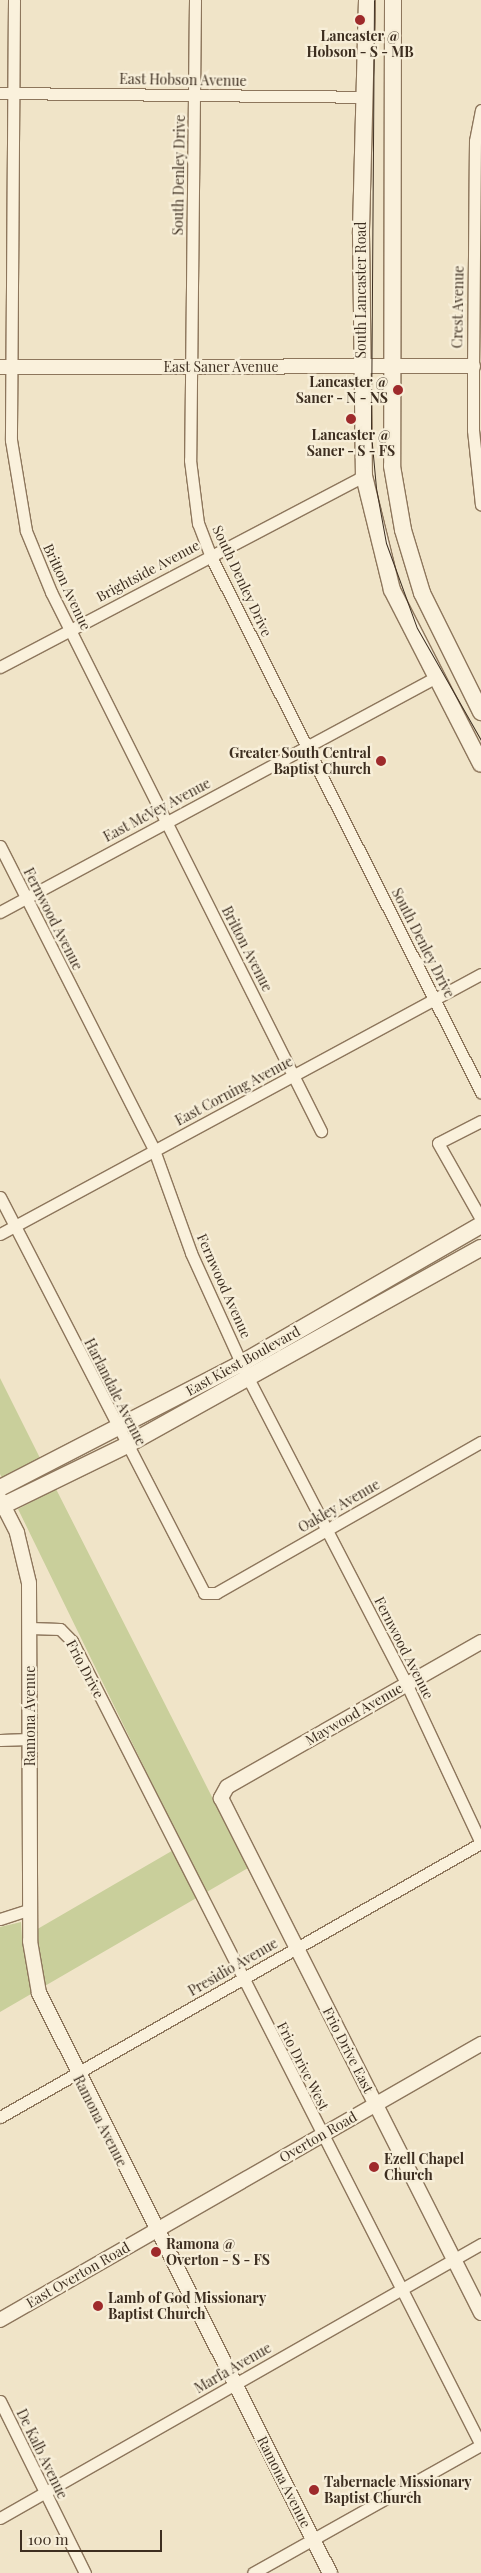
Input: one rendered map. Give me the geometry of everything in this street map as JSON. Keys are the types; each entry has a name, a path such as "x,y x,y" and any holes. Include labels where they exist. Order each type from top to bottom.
{"main road":[{"name":"South Lancaster Road","path":"367,0 361,367 364,476 392,590 435,678 481,764"},
{"path":"393,0 390,366 392,466 411,560 434,625 481,712"},
{"name":"East Kiest Boulevard","path":"1,1504 125,1446 245,1370 481,1226"},
{"name":"East Kiest Boulevard","path":"0,1488 117,1429 245,1370 481,1248"}],"street":[{"name":"Britton Avenue","path":"14,0 6,367 17,499 36,561 321,1131"},
{"name":"South Denley Drive","path":"195,0 192,492 210,555 481,1092"},
{"name":"East Hobson Avenue","path":"0,92 366,97"},
{"name":"Crest Avenue","path":"481,110 478,172 477,312 472,366 481,505"},
{"name":"East Saner Avenue","path":"6,367 472,366"},
{"name":"Brightside Avenue","path":"0,667 69,628 364,476"},
{"name":"East McVey Avenue","path":"0,912 435,678"},
{"name":"Fernwood Avenue","path":"0,846 154,1150 191,1253 245,1370 406,1684 481,1843"},
{"name":"East Corning Avenue","path":"0,1234 481,974"},
{"path":"481,1121 438,1143 481,1219"},
{"name":"Harlandale Avenue","path":"0,1197 199,1589 210,1594"},
{"name":"Oakley Avenue","path":"210,1594 481,1442"},
{"path":"1,1504 26,1560 30,1628"},
{"name":"Ramona Avenue","path":"30,1628 30,1909 39,1993 76,2073 155,2231 330,2573"},
{"name":"Frio Drive","path":"30,1628 60,1629 72,1641 183,1860"},
{"name":"Maywood Avenue","path":"227,1787 481,1642"},
{"path":"0,1740 29,1739"},
{"name":"Frio Drive East","path":"227,1787 221,1798 481,2312"},
{"name":"Presidio Avenue","path":"0,2117 481,1843"},
{"name":"Frio Drive West","path":"183,1860 481,2445"},
{"path":"0,1919 30,1909"},
{"name":"Overton Road","path":"155,2231 481,2044"},
{"name":"East Overton Road","path":"0,2320 155,2231"},
{"name":"Marfa Avenue","path":"0,2518 481,2244"},
{"name":"De Kalb Avenue","path":"0,2401 84,2573"},
{"path":"252,2573 481,2445"}],"green space":[{"path":"0,1378 41,1460 3,1480 0,1474"},
{"path":"56,1489 248,1868 0,2012 0,1927 21,1922 22,1938 182,1845 18,1509"}],"tram line":[{"path":"374,0 371,434 376,488 386,543 417,628 481,740"}],"place":[{"name":"Lancaster @ Hobson - S - MB","path":"360,20"},
{"name":"Lancaster @ Saner - N - NS","path":"398,390"},
{"name":"Lancaster @ Saner - S - FS","path":"351,419"},
{"name":"Greater South Central Baptist Church","path":"381,761"},
{"name":"Ezell Chapel Church","path":"374,2167"},
{"name":"Ramona @ Overton - S - FS","path":"156,2252"},
{"name":"Lamb of God Missionary Baptist Church","path":"98,2306"},
{"name":"Tabernacle Missionary Baptist Church","path":"314,2490"}]}
